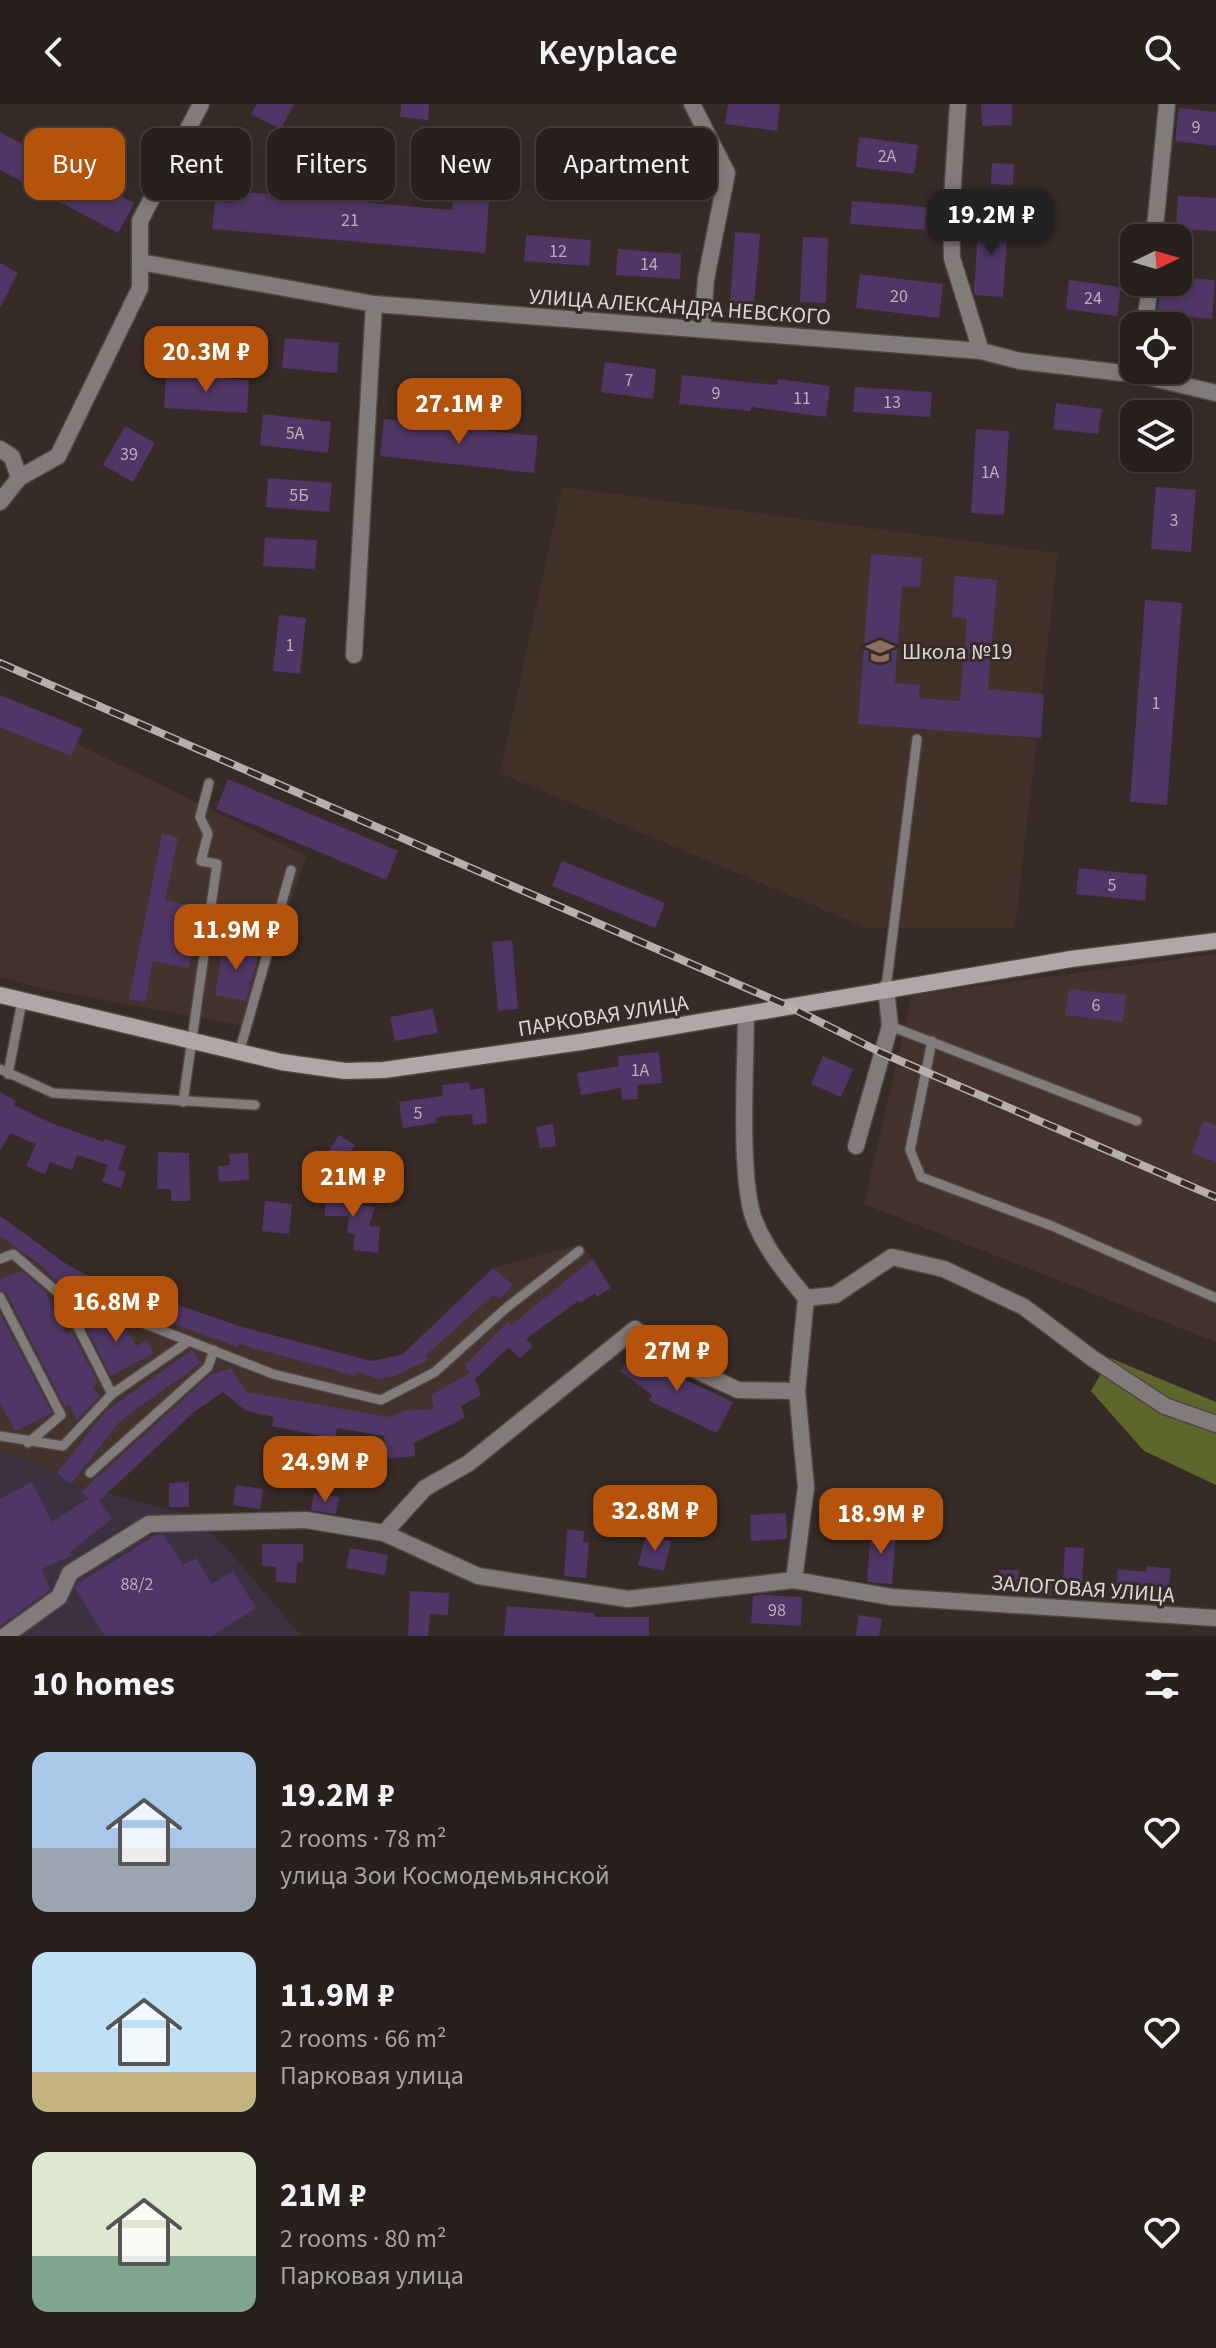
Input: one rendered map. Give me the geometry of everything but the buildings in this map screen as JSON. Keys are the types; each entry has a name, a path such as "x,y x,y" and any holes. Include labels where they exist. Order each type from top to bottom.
{"street":[{"path":"0,502 19,478 58,456 140,288 140,221 201,104"},
{"path":"692,104 727,173 706,279 702,329"},
{"path":"958,104 951,215 952,258 981,351"},
{"path":"1155,224 1167,104"},
{"name":"УЛИЦА АЛЕКСАНДРА НЕВСКОГО","path":"140,262 222,280 374,304 981,351 1020,361 1120,370"},
{"path":"354,655 374,304"},
{"name":"УЛИЦА АЛЕКСАНДРА НЕВСКОГО","path":"1183,384 1216,393"},
{"path":"0,449 12,457 19,478"},
{"name":"ПАРКОВАЯ УЛИЦА","path":"0,995 239,1053 345,1071 384,1070 746,1014 1071,959 1216,941"},
{"path":"856,1146 890,1026 886,988"},
{"path":"746,1014 747,1170 754,1219 775,1260 806,1298 797,1391 806,1487 794,1580"},
{"path":"806,1298 835,1295 892,1257 944,1269 1024,1307 1092,1358 1165,1406 1216,1424"},
{"path":"384,1533 425,1488 469,1463 635,1329 674,1360 738,1390 797,1391"},
{"name":"ЗАЛОГОВАЯ УЛИЦА","path":"5,1636 59,1597 70,1573 149,1524 306,1520 384,1533 478,1576 628,1599 794,1580 891,1597 1216,1618"}],"lane":[{"path":"886,988 917,739"},
{"path":"183,1102 217,864 201,861 208,834 200,817 209,783"},
{"path":"239,1053 291,870"},
{"path":"22,1001 4,1072 53,1093 255,1105"},
{"path":"890,1026 1137,1121"},
{"path":"932,1041 910,1150 921,1177 1052,1226 1216,1298"},
{"path":"71,1314 96,1305 273,1374 381,1400 435,1372 505,1309 579,1251"},
{"path":"0,1259 13,1254 62,1296 112,1394"},
{"path":"0,1297 61,1415 28,1443"},
{"path":"0,1436 28,1443 63,1446 112,1394 189,1341"},
{"path":"90,1473 208,1367 214,1350"}],"shaded area":[{"path":"562,487 1058,553 1015,928 867,928 500,773"},
{"path":"0,706 306,856 250,1027 44,989 0,977"},
{"path":"1216,954 1216,1342 864,1204 912,995"},
{"path":"0,1216 69,1266 119,1291 122,1286 242,1327 371,1361 402,1355 493,1268 582,1244 611,1288 597,1297 595,1293 578,1301 526,1338 533,1346 520,1358 508,1348 475,1379 481,1395 460,1405 465,1418 414,1443 415,1456 386,1459 384,1436 337,1428 335,1439 272,1426 274,1417 223,1392 194,1412 105,1495 71,1484 57,1473 0,1450"},
{"path":"0,1450 57,1473 71,1484 193,1516 226,1547 301,1636 0,1636"}],"green space":[{"path":"1110,1358 1216,1402 1216,1485 1144,1451 1091,1391"}],"railway":[{"path":"0,663 788,1006 882,1053 1216,1197"}],"place":[{"name":"Школа №19","path":"880,651"}]}
